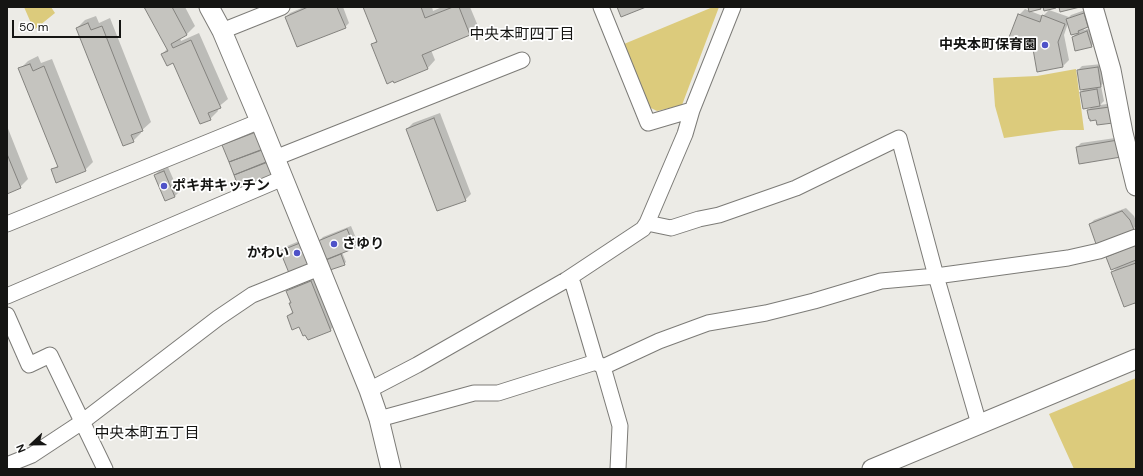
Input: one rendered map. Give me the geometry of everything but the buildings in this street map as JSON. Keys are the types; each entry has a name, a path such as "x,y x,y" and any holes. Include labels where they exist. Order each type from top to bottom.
{"street":[{"path":"209,7 222,30 369,390 379,419 389,467"},
{"path":"222,30 282,7"},
{"path":"601,7 648,123 692,110"},
{"path":"369,390 417,365 566,280 643,228 647,223 685,134 692,110 733,7"},
{"path":"1093,7 1111,70 1123,133 1136,186"},
{"path":"275,158 522,60"},
{"path":"7,224 260,121"},
{"path":"647,223 672,228 700,219 719,215 796,188 899,138 936,276 979,424"},
{"path":"7,296 283,178"},
{"path":"379,419 474,393 498,393 600,364 708,324 766,313 814,301 880,281 936,276 1068,258 1099,251 1136,237"},
{"path":"7,465 32,455 82,422 218,318 252,295 319,268"},
{"path":"566,280 573,284 620,426 618,469"},
{"path":"7,315 29,365 50,355 106,469"},
{"path":"872,469 1136,359"}],"shaded area":[{"path":"24,7 51,7 55,13 34,30"},
{"path":"713,7 719,7 682,105 657,111 649,107 624,44"},
{"path":"1076,69 1084,130 1061,130 1004,138 995,106 993,78 1037,76"},
{"path":"1136,378 1136,469 1074,469 1049,414"}],"place":[{"name":"中央本町保育園","path":"1045,45"},
{"name":"ポキ丼キッチン","path":"164,186"},
{"name":"さゆり","path":"334,244"},
{"name":"かわい","path":"297,253"}],"district":[{"name":"中央本町四丁目","path":"522,35"},
{"name":"中央本町五丁目","path":"147,434"}]}
